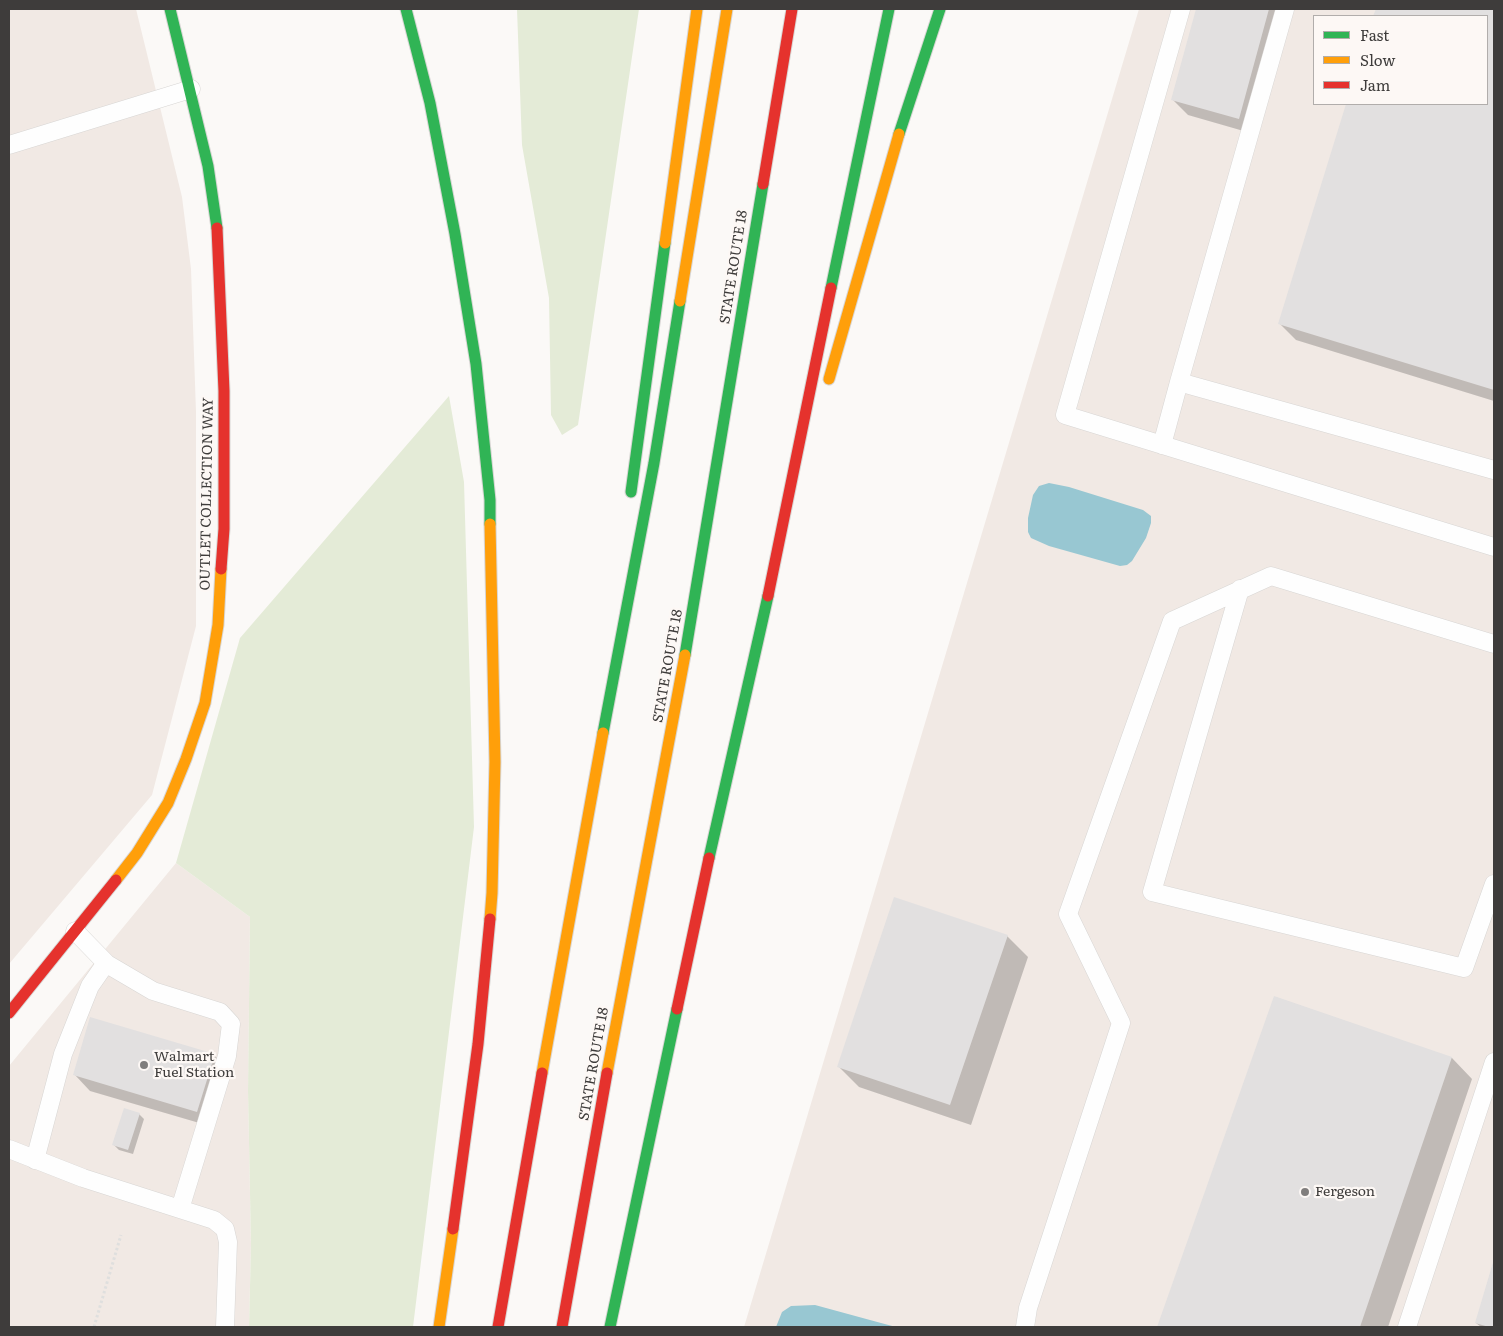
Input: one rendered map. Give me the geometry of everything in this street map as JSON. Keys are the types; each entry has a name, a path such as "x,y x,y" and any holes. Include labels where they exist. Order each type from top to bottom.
{"main road":[{"name":"OUTLET COLLECTION WAY","path":"9,1013 137,853 168,803 186,759 204,702 218,625 224,529 224,400 218,251 210,175 170,9"},
{"path":"406,9 430,104 455,234 476,364 490,500 495,762 492,892 478,1044 439,1327"},
{"path":"629,504 697,9"},
{"path":"498,1327 583,838 654,463 727,9"},
{"name":"STATE ROUTE 18","path":"562,1327 604,1088 682,676 792,9"},
{"path":"610,1327 715,829 767,599 889,9"},
{"path":"826,389 900,131 940,9"},
{"path":"767,599 810,446"},
{"path":"619,648 620,580"}],"lane":[{"path":"1180,9 1065,415 1494,546"},
{"path":"1162,445 1285,9"},
{"path":"9,145 191,90"},
{"path":"1180,382 1494,470"},
{"path":"1025,1327 1028,1308 1121,1023 1068,914 1172,621 1271,576 1494,644"},
{"path":"1240,589 1152,892 1464,968 1494,884"},
{"path":"75,931 106,963 153,991 220,1012 231,1024 227,1056 180,1209"},
{"path":"36,1160 63,1054 90,986 106,963"},
{"path":"1407,1327 1494,1062"},
{"path":"9,1149 83,1178 214,1220 225,1229 228,1242 226,1327"}],"path":[{"path":"94,1327 121,1235"}],"shaded area":[{"path":"9,9 136,9 182,197 191,269 196,412 196,626 152,795 9,964"},
{"path":"1139,9 1494,9 1494,1327 744,1327"},
{"path":"176,863 250,917 248,1091 251,1245 249,1327 9,1327 9,1066"}],"green space":[{"path":"517,9 639,9 578,425 562,435 551,415 549,298 522,145"},
{"path":"449,396 464,482 474,827 413,1327 249,1327 251,1245 248,1091 250,917 176,863 240,638"}],"water":[{"path":"1049,483 1069,487 1143,510 1151,516 1151,523 1146,538 1132,561 1127,565 1120,566 1049,546 1031,538 1028,532 1028,518 1033,495 1039,486"},
{"path":"815,1305 896,1327 776,1327 782,1312 791,1306"}],"building":[{"path":"1196,9 1269,9 1239,119 1171,100"},
{"path":"1376,9 1494,9 1494,390 1278,324 1346,105 1488,105 1488,15 1373,15"},
{"path":"894,897 1008,935 950,1105 837,1067"},
{"name":"Fergeson","path":"1274,996 1452,1057 1360,1327 1157,1327"},
{"name":"Walmart Fuel Station","path":"90,1017 215,1054 197,1112 73,1075"},
{"path":"124,1108 140,1113 128,1150 112,1145"},
{"path":"1494,1259 1494,1327 1489,1327 1475,1323"}],"traffic: fast":[{"path":"170,9 208,166 217,228"},
{"path":"406,9 430,103 455,234 476,364 490,500 490,524"},
{"path":"831,288 889,9"},
{"path":"899,134 940,9"},
{"path":"685,655 763,184"},
{"path":"631,492 665,243"},
{"path":"603,733 654,463 680,301"},
{"path":"709,858 768,596"},
{"path":"610,1327 677,1009"}],"traffic: slow":[{"path":"665,243 697,9"},
{"path":"680,301 727,9"},
{"path":"829,379 899,134"},
{"path":"490,524 495,762 490,919"},
{"path":"116,880 137,853 168,803 186,759 205,703 218,625 221,569"},
{"path":"607,1073 685,655"},
{"path":"542,1073 603,733"},
{"path":"439,1327 453,1229"}],"traffic: jam":[{"path":"763,184 792,9"},
{"path":"217,228 224,391 224,529 221,569"},
{"path":"768,596 831,288"},
{"path":"677,1009 709,858"},
{"path":"9,1013 116,880"},
{"path":"453,1229 478,1044 490,919"},
{"path":"498,1327 542,1073"},
{"path":"562,1327 607,1073"}],"place":[{"name":"Walmart Fuel Station","path":"144,1065"},
{"name":"Fergeson","path":"1305,1192"}]}
